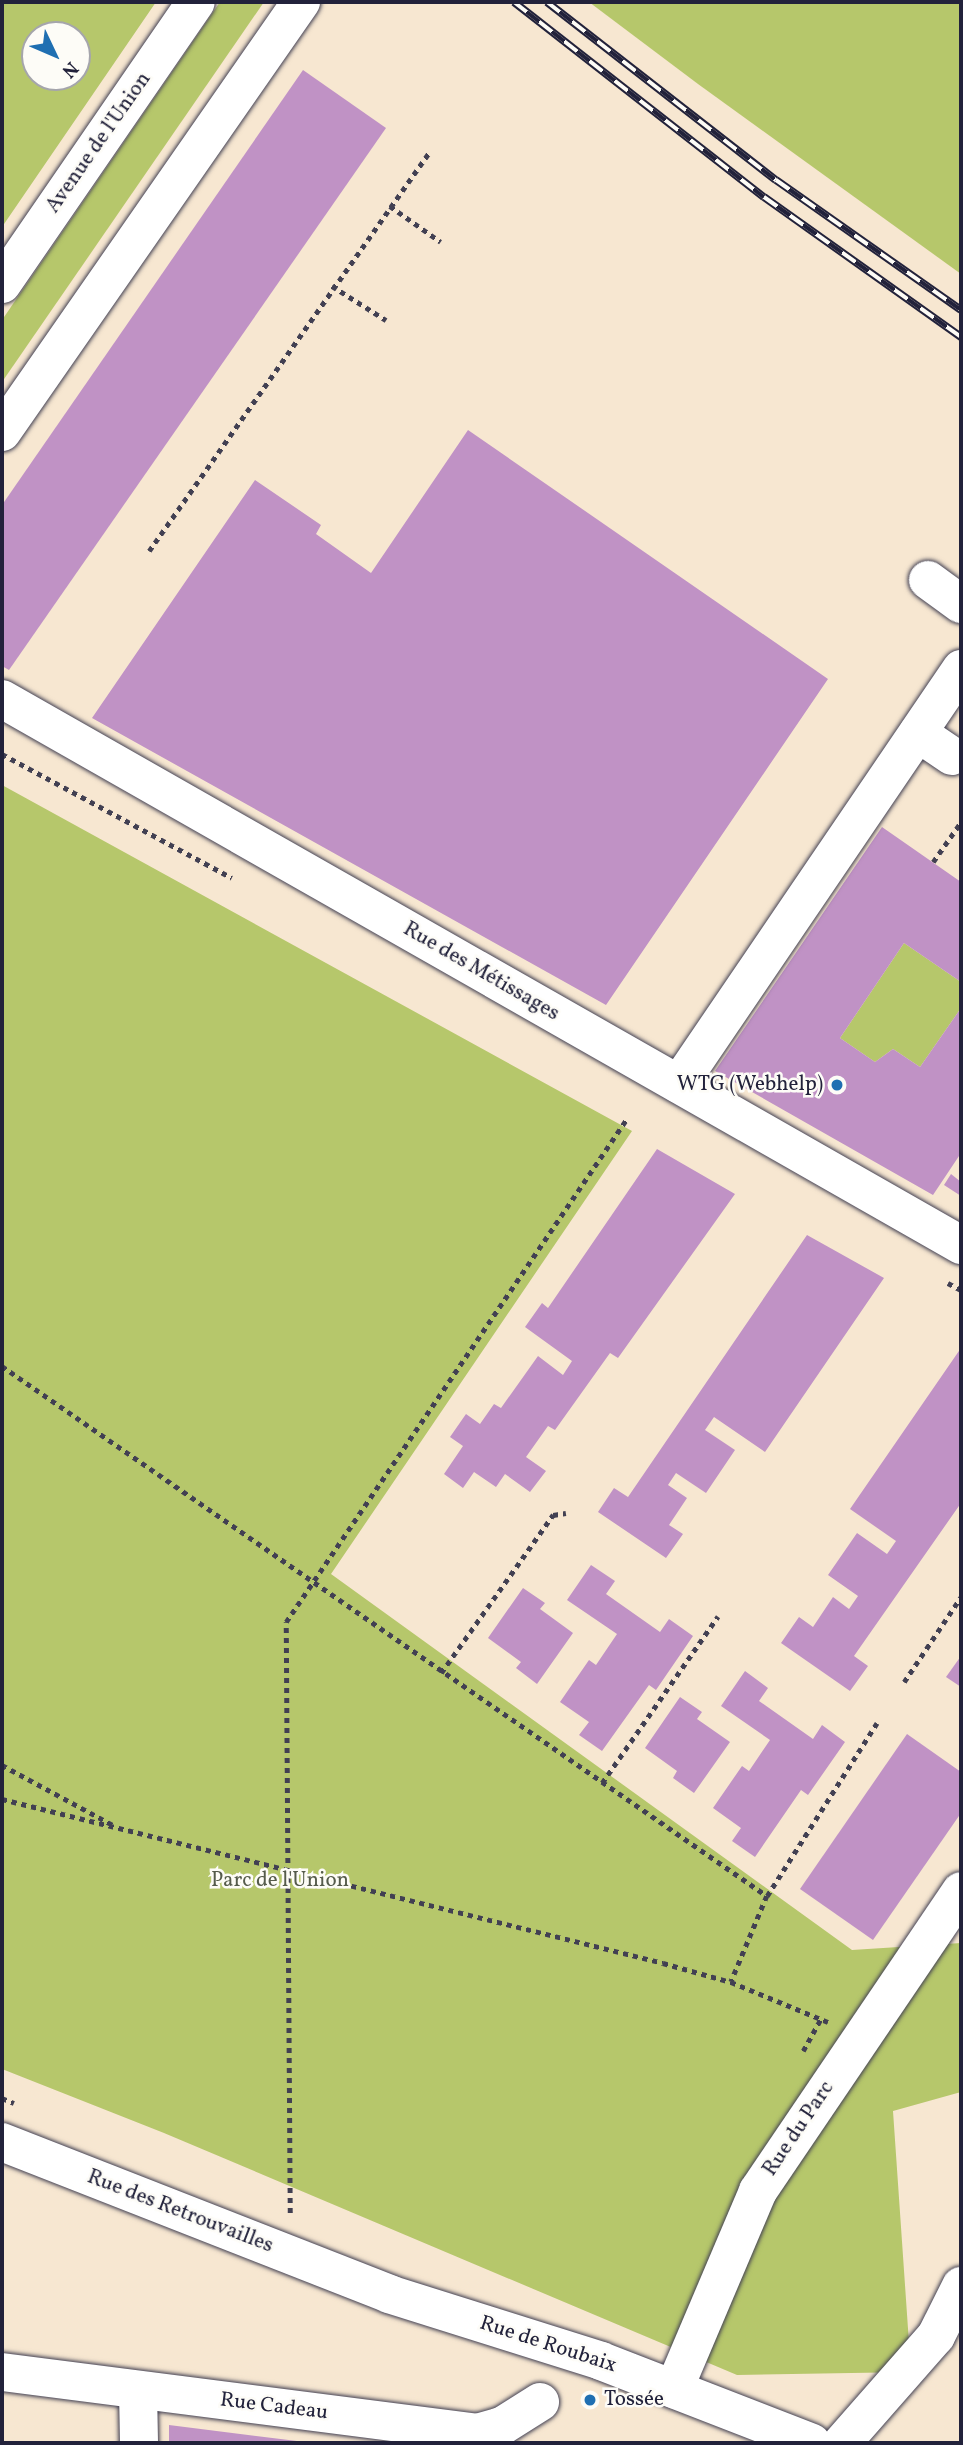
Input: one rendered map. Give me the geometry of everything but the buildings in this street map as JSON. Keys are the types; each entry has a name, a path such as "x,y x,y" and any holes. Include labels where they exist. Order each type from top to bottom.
{"street":[{"name":"Avenue de l'Union","path":"2,284 197,2"},
{"path":"2,432 300,2"},
{"path":"928,580 961,604"},
{"path":"679,1084 961,669"},
{"name":"Rue des Métissages","path":"2,699 961,1245"},
{"path":"918,733 952,756"},
{"name":"Rue du Parc","path":"674,2389 758,2191 961,1891"},
{"path":"2,2115 455,2297 601,2361"},
{"name":"Rue des Retrouvailles","path":"2,2142 359,2283"},
{"name":"Rue de Roubaix","path":"359,2283 601,2361 813,2443"},
{"path":"842,2443 936,2336 961,2286"},
{"name":"Rue Cadeau","path":"2,2372 477,2433 502,2426 540,2402"},
{"path":"138,2390 139,2443"}],"path":[{"path":"149,551 332,286 429,153"},
{"path":"390,206 441,242"},
{"path":"332,286 386,320"},
{"path":"2,754 240,882"},
{"path":"933,862 961,821"},
{"path":"290,2214 286,1622 626,1120"},
{"path":"2,1366 311,1584 767,1896"},
{"path":"441,1672 553,1515 566,1513"},
{"path":"904,1682 961,1597"},
{"path":"602,1783 718,1616"},
{"path":"731,1982 767,1896 877,1723"},
{"path":"2,1765 121,1829"},
{"path":"2,1799 287,1873 731,1982 860,2039"}],"green space":[{"path":"2,2 156,2 2,227"},
{"path":"220,2 264,2 2,382 2,320"},
{"path":"589,2 961,2 961,274 698,84"},
{"name":"Parc de l'Union","path":"2,785 632,1131 331,1574 852,1950 961,1943 961,2092 893,2111 911,2372 737,2375 164,2133 2,2069"},
{"path":"904,943 961,982 961,1008 920,1067 893,1049 875,1062 840,1038"}],"railway":[{"path":"514,2 764,197 961,337"},
{"path":"547,2 776,180 961,310"}],"place":[{"name":"WTG (Webhelp)","path":"837,1085"},
{"name":"Tossée","path":"590,2400"}]}
